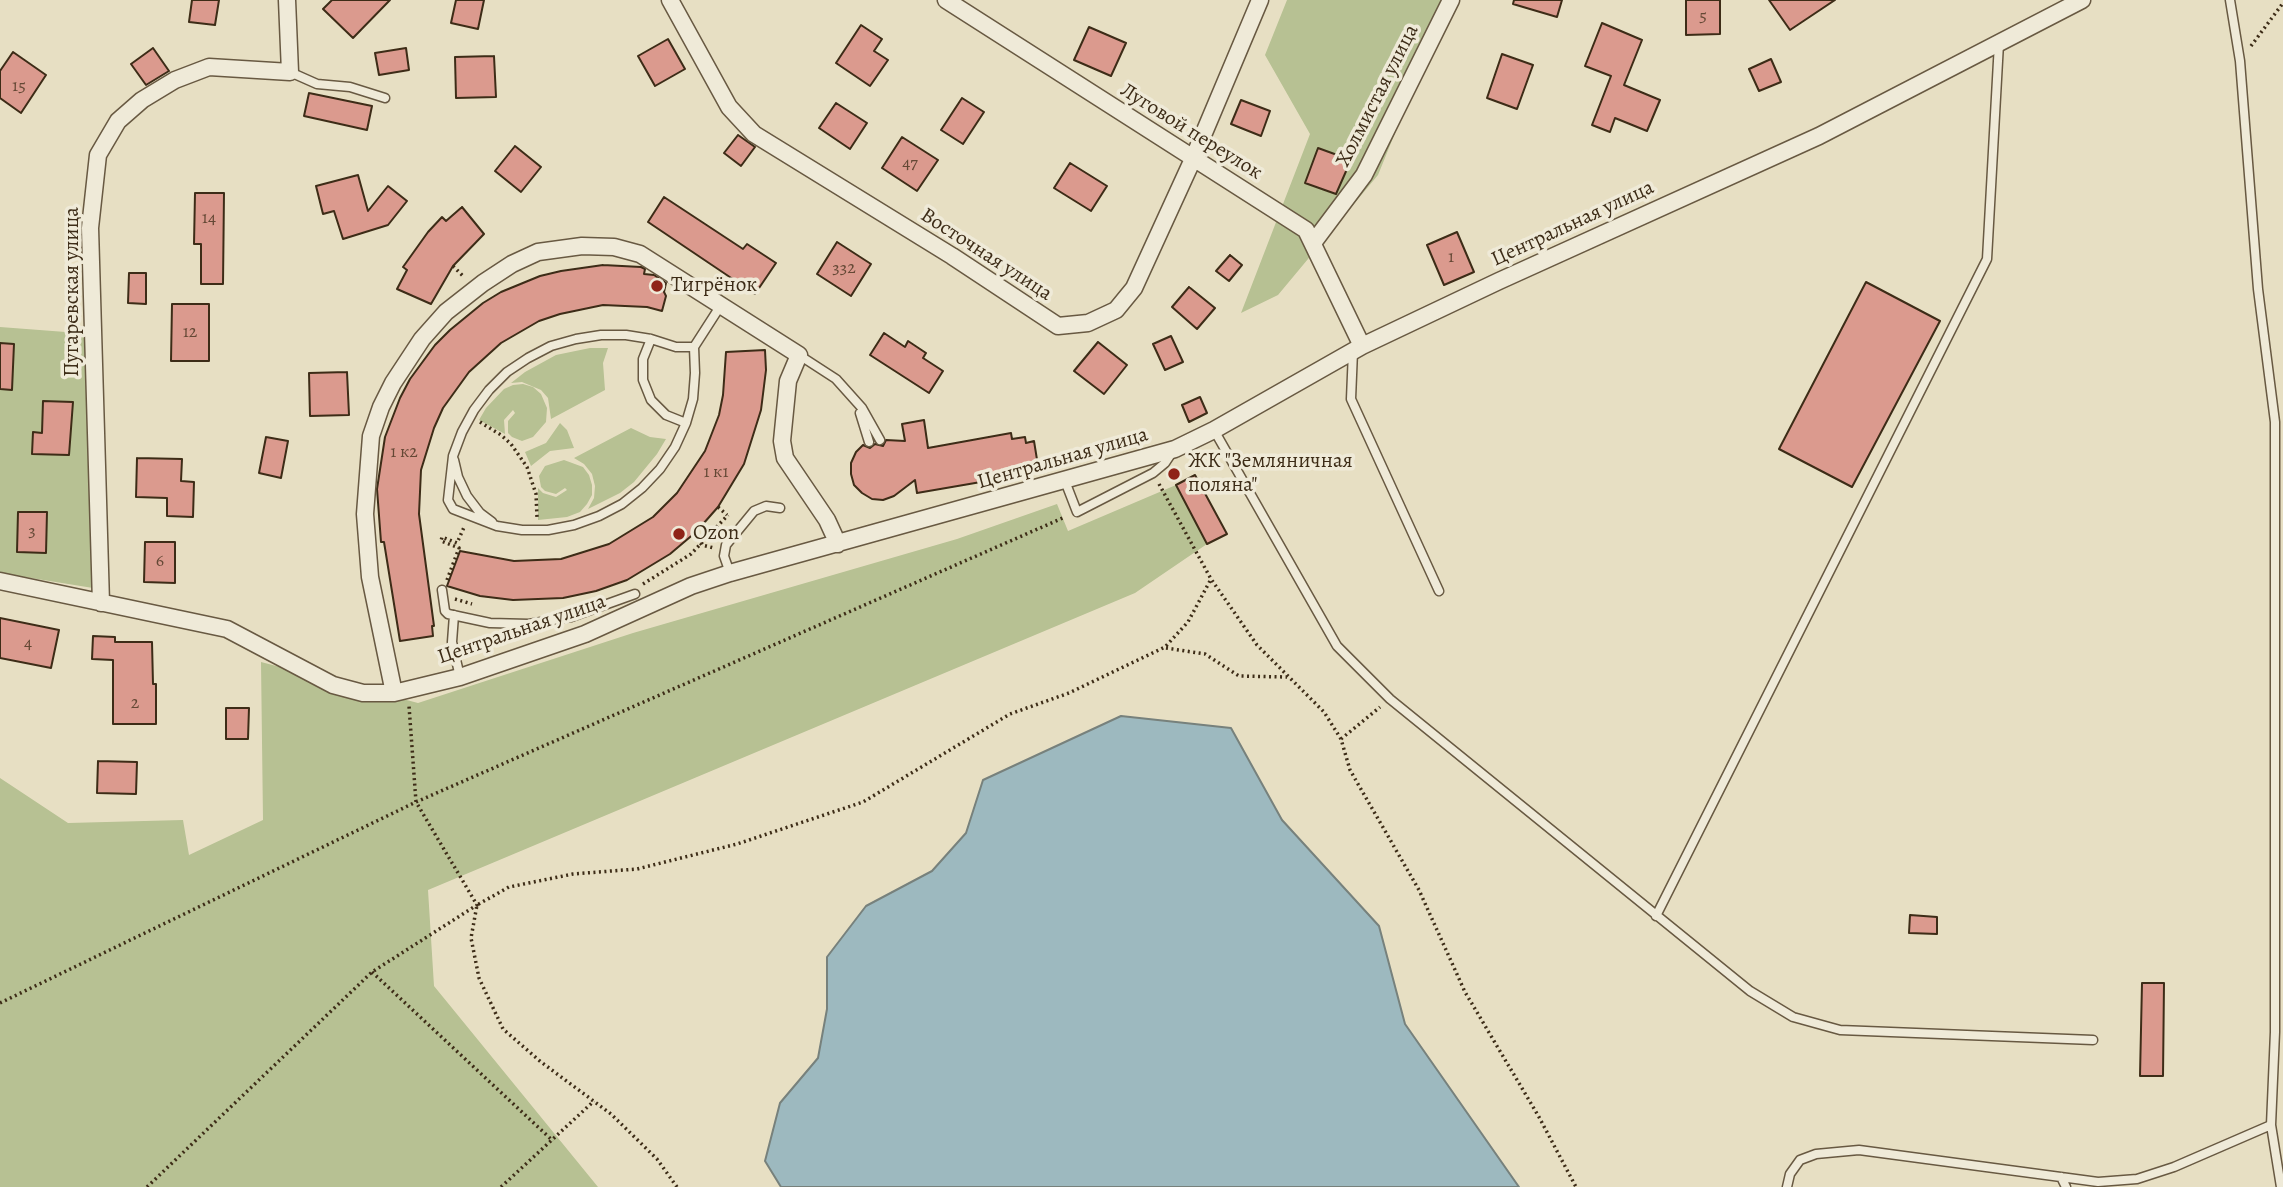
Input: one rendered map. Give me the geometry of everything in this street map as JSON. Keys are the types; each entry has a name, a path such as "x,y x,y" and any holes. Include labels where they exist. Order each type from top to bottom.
{"street":[{"path":"287,0 290,72"},
{"name":"Восточная улица","path":"670,0 729,107 754,134 952,256 1058,326 1088,323 1116,310 1134,288 1193,159 1260,0"},
{"name":"Луговой переулок","path":"946,0 1306,230 1357,349"},
{"name":"Холмистая улица","path":"1313,243 1364,175 1451,0"},
{"name":"Центральная улица","path":"0,581 227,629 333,685 363,693 401,692 460,677 585,634 691,586 730,573 1175,449 1214,430 1357,349 1511,275 1819,136 2082,0"},
{"name":"Пугаревская улица","path":"101,603 90,228 98,155 118,121 142,100 175,80 209,66 290,72"},
{"path":"401,692 370,577 365,514 371,436 393,383 422,339 446,312 512,264 538,252 582,246 614,247 640,254 799,355 788,381 782,441 785,458 827,520 838,544"}],"lane":[{"path":"2230,0 2240,61 2258,289 2275,422 2275,1031 2271,1125 2281,1187"},
{"path":"1657,916 1987,260 1999,43"},
{"path":"290,72 317,84 350,87 385,98"},
{"path":"694,347 676,347 626,335 601,335 551,346 528,358 489,390 470,417 453,456 448,481 449,505 469,517 497,526 536,530 574,525 622,504 660,469 675,447 686,423 692,399 694,347 721,305"},
{"path":"651,339 643,359 643,380 651,400 666,415 686,423"},
{"path":"1357,349 1351,399 1439,591"},
{"path":"799,355 836,379 873,425 880,440"},
{"path":"850,395 866,428 869,442"},
{"path":"1214,430 1337,646 1390,699 1751,991 1793,1017 1840,1030 2093,1040"},
{"path":"1065,481 1077,512 1153,473 1175,449"},
{"path":"453,456 458,477 467,496 480,513 497,526"},
{"path":"730,573 724,550 741,526 754,511 766,506 780,508"},
{"path":"444,589 445,611 454,615 490,622 529,624 571,617 635,594"},
{"path":"454,615 452,642 460,677"},
{"path":"1787,1187 1790,1174 1800,1160 1816,1154 1859,1150 2098,1182 2137,1178 2174,1167 2271,1125"},
{"path":"2062,1177 2066,1187"}],"path":[{"path":"2240,61 2283,3"},
{"path":"470,417 501,435 516,450 527,467 536,494 536,530"},
{"path":"1153,473 1211,579 1257,645 1324,712 1341,739 1350,770 1419,890 1465,992 1539,1117 1576,1187"},
{"path":"718,507 741,526"},
{"path":"0,1003 416,802 1077,512"},
{"path":"640,585 678,564 702,545 727,515"},
{"path":"693,535 702,545"},
{"path":"444,589 459,548 441,541 442,537 457,543 459,539"},
{"path":"147,1187 372,972 477,905 509,887 573,874 637,869 737,845 863,802 1010,715 1069,693 1165,648 1188,622 1211,579"},
{"path":"449,597 478,606"},
{"path":"1165,648 1205,654 1239,677 1289,677"},
{"path":"401,692 416,802 477,905 471,938 479,978 503,1029 541,1062 594,1101 657,1159 677,1187"},
{"path":"1341,739 1390,699"},
{"path":"372,972 553,1141"},
{"path":"502,1187 594,1101"}],"green space":[{"path":"1287,0 1449,0 1378,175 1278,295 1241,313 1310,134 1265,55"},
{"path":"0,327 92,334 93,588 0,573"},
{"path":"590,348 608,348 603,363 605,390 551,419 548,398 541,390 522,382 511,383 556,355"},
{"path":"523,384 533,387 541,394 547,408 546,422 533,437 522,441 508,433 508,421 515,413 513,410 504,420 505,434 479,420 504,389"},
{"path":"560,423 567,430 574,448 550,451 531,466 525,452 546,443"},
{"path":"631,428 650,437 666,439 634,482 620,493 588,509 594,498 592,474 584,464 574,458"},
{"path":"564,460 583,467 589,475 592,495 580,512 567,517 538,520 538,488 543,493 556,497 567,490 565,488 556,494 545,491 541,487 539,476 545,466"},
{"path":"1176,485 1207,544 1135,593 428,890 434,986 598,1187 0,1187 0,778 68,823 183,820 189,855 263,820 261,662 418,703 633,633 957,539 1057,504 1068,531"}],"water":[{"path":"1121,716 1231,728 1282,820 1379,926 1405,1024 1519,1187 781,1187 765,1161 780,1103 818,1058 827,1009 827,957 866,906 932,871 966,833 983,780"}],"building":[{"path":"192,0 219,0 215,25 189,22"},
{"path":"332,0 390,0 353,38 323,9"},
{"path":"456,0 484,0 478,29 451,23"},
{"path":"1514,0 1562,0 1557,17 1513,4"},
{"path":"1686,0 1720,0 1720,34 1686,35"},
{"path":"1769,0 1835,0 1790,30"},
{"path":"1602,23 1642,40 1624,85 1660,100 1647,131 1615,118 1610,132 1592,125 1611,76 1585,66"},
{"path":"861,25 882,39 874,51 888,60 870,86 836,63"},
{"path":"1089,27 1126,43 1111,76 1074,60"},
{"path":"668,39 685,69 655,86 638,56"},
{"path":"153,48 169,71 146,85 131,64"},
{"path":"406,48 409,70 379,75 375,53"},
{"path":"13,52 46,75 21,113 0,98 0,71"},
{"path":"1502,54 1533,65 1517,109 1487,98"},
{"path":"494,56 496,97 456,98 455,57"},
{"path":"1771,59 1781,82 1759,91 1749,69"},
{"path":"309,93 372,106 367,130 304,116"},
{"path":"962,98 984,112 963,144 941,130"},
{"path":"1241,100 1270,111 1261,136 1231,124"},
{"path":"836,103 867,123 850,149 819,128"},
{"path":"738,135 755,147 741,166 724,153"},
{"path":"902,137 938,160 917,191 882,168"},
{"path":"515,146 541,167 521,192 495,171"},
{"path":"1318,148 1351,160 1336,194 1305,183"},
{"path":"1070,163 1107,186 1091,211 1054,188"},
{"path":"358,175 368,211 388,186 407,201 388,225 343,239 334,211 323,214 316,186"},
{"path":"195,193 224,193 223,284 201,284 201,244 194,244"},
{"path":"664,197 743,249 747,244 776,263 755,294 648,222"},
{"path":"462,207 484,234 453,266 431,304 397,289 407,270 403,267 428,232 442,217 446,221"},
{"path":"1457,232 1474,272 1444,285 1427,245"},
{"path":"837,242 871,264 851,296 817,274"},
{"path":"1230,255 1242,265 1229,281 1216,271"},
{"path":"603,265 641,267 645,269 644,274 654,275 666,283 662,311 647,307 603,305 560,314 539,321 501,343 469,372 443,408 421,470 419,514 434,626 433,636 400,641 384,542 381,542 377,489 385,437 410,379 435,345 450,330 501,292 540,276"},
{"path":"129,273 146,273 146,304 128,303"},
{"path":"1866,282 1940,321 1852,487 1779,449"},
{"path":"1189,287 1215,308 1197,329 1172,307"},
{"path":"172,304 209,304 209,361 171,361"},
{"path":"884,333 905,347 908,341 926,353 923,358 943,371 929,393 870,355"},
{"path":"1171,336 1183,362 1165,370 1153,344"},
{"path":"1098,342 1127,365 1104,394 1074,371"},
{"path":"0,343 14,344 12,390 0,389"},
{"path":"765,350 766,370 761,410 744,464 718,507 696,532 670,554 627,580 596,591 563,598 513,600 480,596 447,586 460,551 514,561 561,559 609,544 653,517 677,493 705,451 719,415 726,352"},
{"path":"347,372 349,415 310,416 309,373"},
{"path":"1200,397 1207,413 1189,422 1182,405"},
{"path":"43,401 73,402 69,455 32,454 33,432 42,433"},
{"path":"924,420 928,448 1011,433 1012,439 1025,437 1026,443 1034,441 1039,472 917,493 915,480 894,496 883,500 872,499 862,493 854,485 851,474 851,463 856,452 863,445 870,448 875,444 883,446 886,440 905,441 902,424"},
{"path":"266,437 288,441 281,478 259,473"},
{"path":"137,458 182,459 181,481 194,482 193,517 167,516 167,498 136,497"},
{"path":"1195,475 1227,534 1207,544 1176,485"},
{"path":"18,512 47,512 46,553 17,552"},
{"path":"145,542 175,542 175,583 144,582"},
{"path":"0,618 59,630 51,668 0,658"},
{"path":"93,636 115,637 115,642 152,642 156,724 113,724 113,660 92,659"},
{"path":"226,708 249,708 248,739 226,739"},
{"path":"98,761 137,762 136,794 97,793"},
{"path":"1910,915 1937,917 1937,934 1909,933"},
{"path":"2142,983 2164,983 2163,1076 2140,1076"}],"place":[{"name":"Тигрёнок","path":"657,286"},
{"name":"ЖК \"Земляничная поляна\"","path":"1174,474"},
{"name":"Ozon","path":"679,534"}]}
